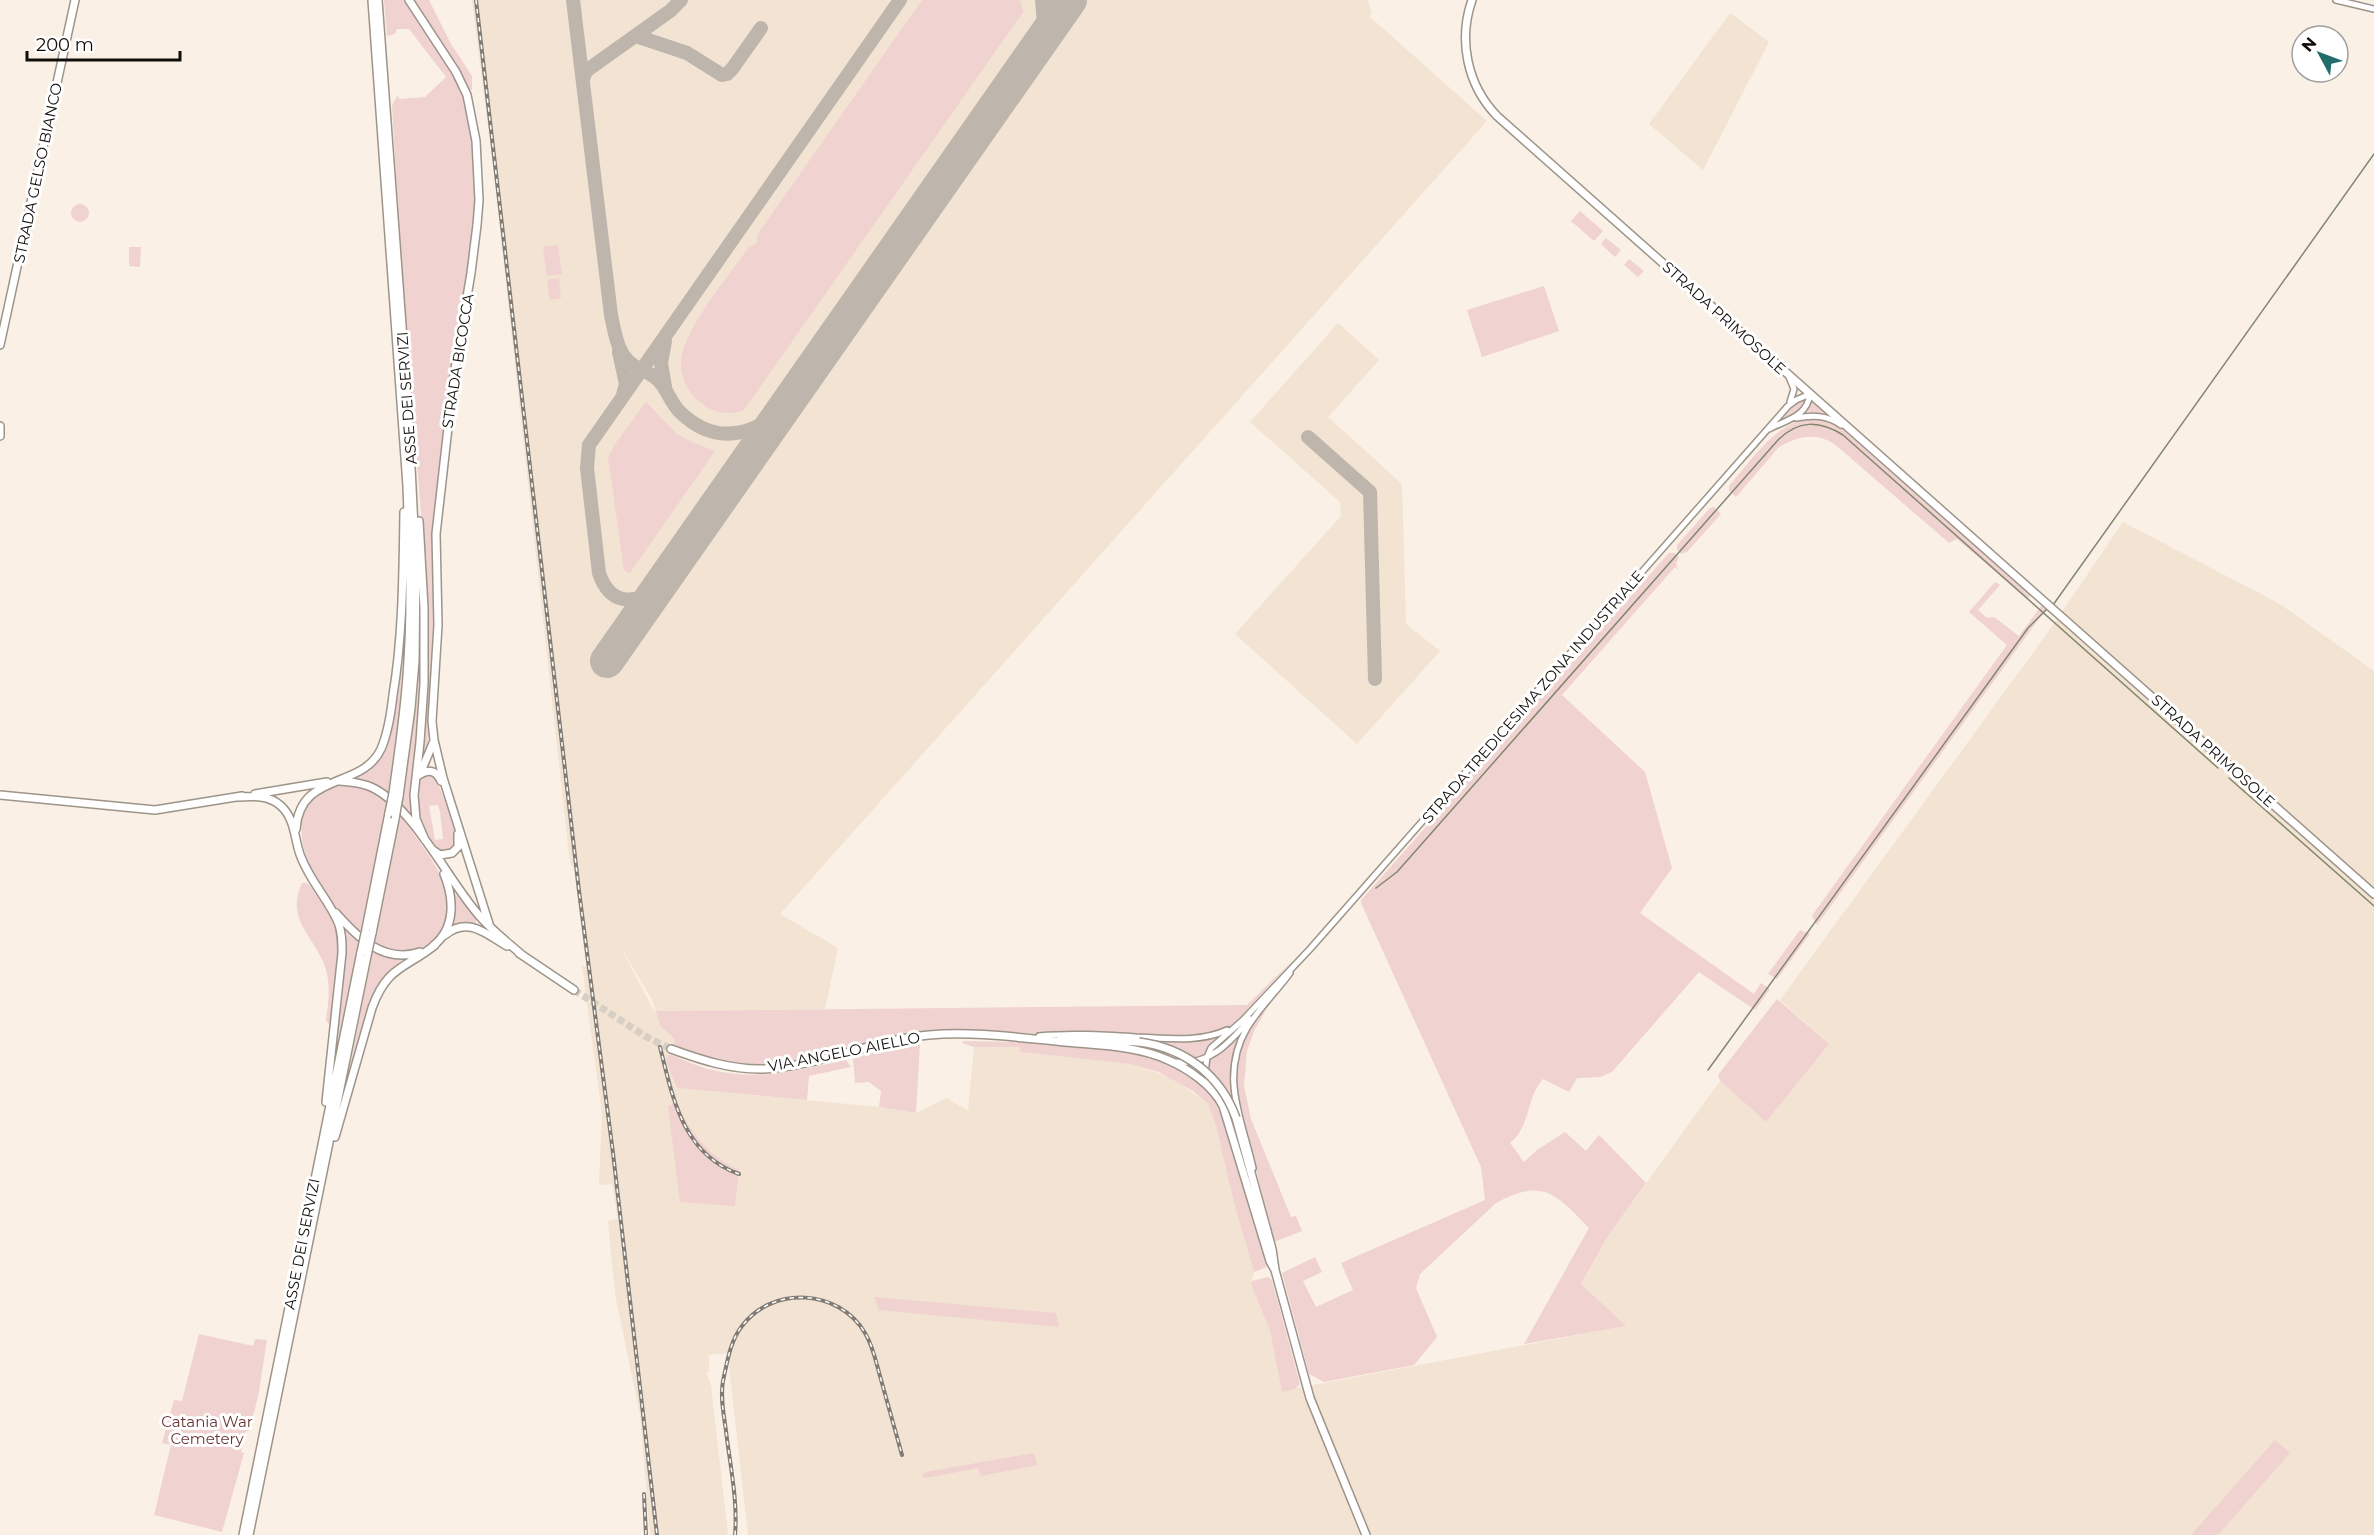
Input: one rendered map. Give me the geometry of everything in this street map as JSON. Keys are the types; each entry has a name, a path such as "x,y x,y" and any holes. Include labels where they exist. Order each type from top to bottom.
{"main road":[{"name":"STRADA GELSO BIANCO","path":"0,345 75,0"},
{"name":"ASSE DEI SERVIZI","path":"372,0 409,546 410,616 405,708 396,795"},
{"name":"ASSE DEI SERVIZI","path":"378,0 409,423 417,606 411,708 396,795"},
{"name":"STRADA BICOCCA","path":"409,0 456,72 467,95 476,141 479,200 471,273 454,375 436,534 438,624 432,721 434,740"},
{"name":"STRADA PRIMOSOLE","path":"1472,0 1466,32 1467,59 1478,89 1492,111 2374,894"},
{"path":"409,423 415,454 424,608 423,713 415,784 415,814 425,840"},
{"path":"0,426 0,436"},
{"path":"296,841 296,824 301,808 311,795 332,781 360,772 370,764 381,748 388,724 397,674 401,611 404,545 401,459 404,446"},
{"path":"415,784 434,740"},
{"path":"434,740 450,802 490,927"},
{"path":"419,775 426,771 436,773 450,802"},
{"path":"0,795 155,810 316,782 358,783 375,789 397,807 425,840 464,896 490,927 521,954"},
{"path":"369,931 389,813 396,795"},
{"path":"364,954 395,819 396,795"},
{"path":"238,797 257,796 276,802 286,812 291,820 302,860 312,881 360,939 383,952 408,955 435,945"},
{"path":"431,849 444,855 456,850 459,843 458,825"},
{"path":"439,860 452,898 450,920 442,937"},
{"path":"301,1250 307,1199 329,1086 342,953 338,922 328,903"},
{"path":"318,1197 372,1008 380,989 395,970 435,945 456,927 473,927 521,954 574,990"},
{"name":"ASSE DEI SERVIZI","path":"243,1535 364,954"},
{"name":"ASSE DEI SERVIZI","path":"249,1535 318,1197 364,954"},
{"name":"VIA ANGELO AIELLO","path":"671,1049 721,1065 765,1068 805,1063 917,1037 957,1035 1020,1037"},
{"path":"1020,1037 1139,1042 1171,1049 1207,1072 1220,1088 1236,1118 1275,1260 1275,1270"},
{"path":"1020,1037 1111,1047 1169,1060 1195,1076 1219,1098 1228,1118 1270,1261 1275,1270 1310,1398 1366,1535"}],"street":[{"path":"2336,0 2374,9"},
{"path":"1787,374 1794,389 1788,406"},
{"path":"1788,406 1810,394"},
{"path":"1794,418 1806,407 1810,394"},
{"name":"STRADA TREDICESIMA ZONA INDUSTRIALE","path":"1297,963 1788,406"},
{"path":"1769,429 1794,418 1826,417 1860,438"},
{"path":"1260,1205 1235,1096 1233,1068 1237,1049 1247,1028 1297,963"},
{"path":"1219,1098 1205,1073 1207,1057 1214,1044 1234,1027 1297,963"},
{"path":"1169,1060 1184,1063 1207,1057 1226,1046 1281,985"},
{"path":"1039,1036 1089,1034 1190,1039 1214,1035 1234,1027"}],"shaded area":[{"path":"472,0 1368,0 1372,13 1369,16 1487,121 780,914 838,948 825,1009 656,1011 660,1026 675,1039 666,1062 677,1088 879,1107 916,1113 947,1098 968,1111 974,1047 1019,1047 1020,1052 1130,1064 1171,1077 1208,1104 1216,1126 1234,1203 1254,1272 1251,1284 1270,1331 1282,1391 1625,1326 1581,1284 1606,1239 1720,1081 1766,1122 1829,1044 1780,1000 2051,628 2123,522 2280,604 2374,671 2374,1535 748,1535 729,1366 730,1354 728,1353 709,1355 709,1371 706,1373 711,1385 728,1535 650,1535 640,1415 616,1299 611,1255 608,1221 618,1219 612,1184 599,1185 602,1114 582,966 586,966 574,867 571,866 568,846 493,165","holes":["618,942 651,998 656,1011","675,1103 687,1125 704,1147 722,1162 739,1170 680,1202"]},
{"path":"1730,13 1769,42 1703,170 1649,124"},
{"path":"1338,323 1379,360 1328,417 1402,484 1406,624 1440,651 1357,744 1235,634 1341,516 1340,502 1250,422"}],"green space":[{"path":"384,0 405,0 448,66 464,101 469,120 475,171 474,230 451,376 435,507 434,652 429,732 420,769 427,637 425,564 400,248 392,105 398,95 399,99 425,97 446,77 409,29 397,29 395,34 387,36"},
{"path":"413,0 429,0 451,44 472,76 472,90 468,89 460,70"},
{"path":"922,0 1020,0 1023,12 744,410 727,413 711,409 691,393 682,375 682,354 693,327 748,248 757,243 757,235"},
{"path":"80,204 86,207 89,213 86,219 80,222 74,219 71,213 74,207"},
{"path":"1580,211 1603,231 1594,241 1571,221"},
{"path":"1606,238 1621,250 1615,257 1601,244"},
{"path":"558,245 562,274 547,276 543,247"},
{"path":"129,247 141,247 140,267 129,266"},
{"path":"1629,259 1644,271 1638,277 1624,265"},
{"path":"559,278 561,298 550,300 547,280"},
{"path":"1544,286 1559,331 1482,357 1467,310"},
{"path":"1804,398 1807,399 1806,403 1801,409 1783,418 1795,404"},
{"path":"1812,400 1828,414 1806,412"},
{"path":"646,402 677,434 715,451 630,573 624,570 608,457"},
{"path":"1810,418 1826,420 1841,428 2031,595 2027,599 1957,539 1949,543 1838,447 1824,439 1802,438 1779,447 1736,497 1729,491 1729,486 1765,444 1785,428"},
{"path":"1714,507 1721,514 1687,552 1681,554 1677,550 1677,545 1710,508"},
{"path":"1669,553 1674,553 1679,557 1676,563 1678,570 1675,567 1562,695 1645,772 1672,868 1640,913 1754,994 1761,983 1770,989 1755,1010 1699,972 1612,1072 1600,1077 1577,1078 1569,1092 1543,1079 1534,1094 1522,1128 1510,1143 1524,1162 1537,1150 1565,1132 1586,1151 1599,1135 1646,1183 1606,1239 1581,1284 1626,1326 1524,1344 1589,1228 1557,1198 1547,1193 1526,1191 1496,1203 1420,1274 1416,1288 1437,1337 1414,1365 1324,1382 1309,1374 1282,1273 1315,1257 1322,1272 1303,1281 1316,1307 1353,1290 1341,1263 1485,1200 1481,1167 1361,900"},
{"path":"1995,582 2000,585 1978,610 1987,618 1994,617 2019,636 2042,605 2046,609 1817,925 1812,916 1816,910 2007,645 1969,612"},
{"path":"406,596 400,708 389,786 403,798 417,699 421,598 421,692 410,800 414,823 388,795 348,779 362,774 372,766 389,734 400,674"},
{"path":"427,773 435,776 453,824 455,843 453,850 441,853 427,838 416,802 420,780","holes":["438,805 443,839 435,840 429,806"]},
{"path":"337,786 358,786 383,799 407,824 439,872 448,898 448,911 445,924 437,936 422,948 412,951 393,951 382,948 366,938 332,904 318,882 307,859 302,836 303,816 316,796 325,789","holes":["385,811 398,823 375,935 362,926"]},
{"path":"302,883 307,883 311,887 323,904 334,923 338,936 338,967 330,1024 326,1021 328,976 322,959 299,919 297,896"},
{"path":"453,891 476,918 476,925 460,923 451,925 454,905"},
{"path":"341,923 362,943 377,953 405,958 384,976 371,998 345,1092 371,960 357,950 332,1069"},
{"path":"1800,930 1810,934 1777,979 1768,974"},
{"path":"1292,961 1231,1027 1222,1032 1192,1038 931,1031 884,1040 815,1058 768,1065 744,1065 716,1060 672,1047 675,1039 660,1026 656,1011 1247,1005"},
{"path":"1777,999 1829,1044 1766,1122 1720,1081 1718,1075"},
{"path":"1266,1010 1254,1031 1247,1051 1244,1086 1251,1119 1291,1217 1296,1216 1302,1231 1274,1242 1236,1089 1236,1067 1241,1046 1251,1026"},
{"path":"1245,1028 1236,1050 1232,1069 1232,1088 1236,1111 1225,1089 1206,1068 1208,1058 1227,1048"},
{"path":"1221,1036 1211,1045 1205,1056 1188,1061 1093,1042 1207,1039"},
{"path":"964,1041 1028,1042 1105,1048 1142,1056 1175,1067 1202,1085 1221,1108 1227,1122 1245,1191 1266,1256 1267,1267 1254,1272 1234,1203 1216,1126 1208,1104 1193,1091 1159,1072 1130,1064 1020,1052 1019,1047 974,1047 962,1043"},
{"path":"920,1043 916,1113 879,1107 881,1091 869,1082 855,1083 853,1059 886,1049"},
{"path":"669,1054 725,1073 760,1075 846,1060 851,1067 809,1076 807,1100 677,1088 666,1062"},
{"path":"676,1103 695,1134 709,1150 739,1170 735,1206 680,1202 668,1106"},
{"path":"1268,1277 1272,1280 1300,1384 1295,1389 1282,1392 1270,1331 1251,1284 1252,1281"},
{"path":"874,1297 1056,1313 1059,1327 879,1310"},
{"name":"Catania War Cemetery","path":"199,1334 253,1346 255,1339 267,1340 258,1397 249,1431 246,1431 241,1452 244,1453 222,1532 154,1515 171,1445 162,1443 174,1400 182,1401"},
{"path":"2275,1440 2290,1453 2218,1535 2191,1535"},
{"path":"1034,1453 1037,1465 981,1476 978,1468 926,1478 922,1476 925,1472"}],"waterway":[{"path":"2053,605 2374,154"},
{"path":"1376,888 1397,872 1778,440 1793,429 1809,424 1826,427 1843,435 2218,768"},
{"path":"1708,1070 2028,628 2047,609"},
{"path":"2229,778 2374,906"}],"taxiway":[{"path":"573,0 611,315 623,355 633,365 657,379 681,413 695,424 710,431 725,434 754,428 768,420 792,397"},
{"path":"583,79 586,71 670,11 681,0"},
{"path":"656,590 638,598 622,599 609,591 603,583 599,573 587,468 589,445 900,0"},
{"path":"1037,46 1044,24 1042,0"},
{"path":"636,36 687,53 722,75 732,69 761,28"},
{"path":"665,341 661,363 665,387"},
{"path":"619,352 626,384 623,395"},
{"path":"1308,437 1370,492 1375,679"}],"runway":[{"path":"607,661 1070,0"}],"tunnel":[{"path":"574,990 645,1036 671,1049"}],"railway":[{"path":"476,0 579,891 613,1153 657,1535"},
{"path":"660,1047 676,1105 693,1139 720,1165 739,1174"},
{"path":"735,1535 735,1496 723,1406 723,1381 738,1332 755,1313 771,1304 788,1299 805,1298 823,1301 854,1318 865,1333 872,1349 902,1455"},
{"path":"644,1494 646,1535"}]}
